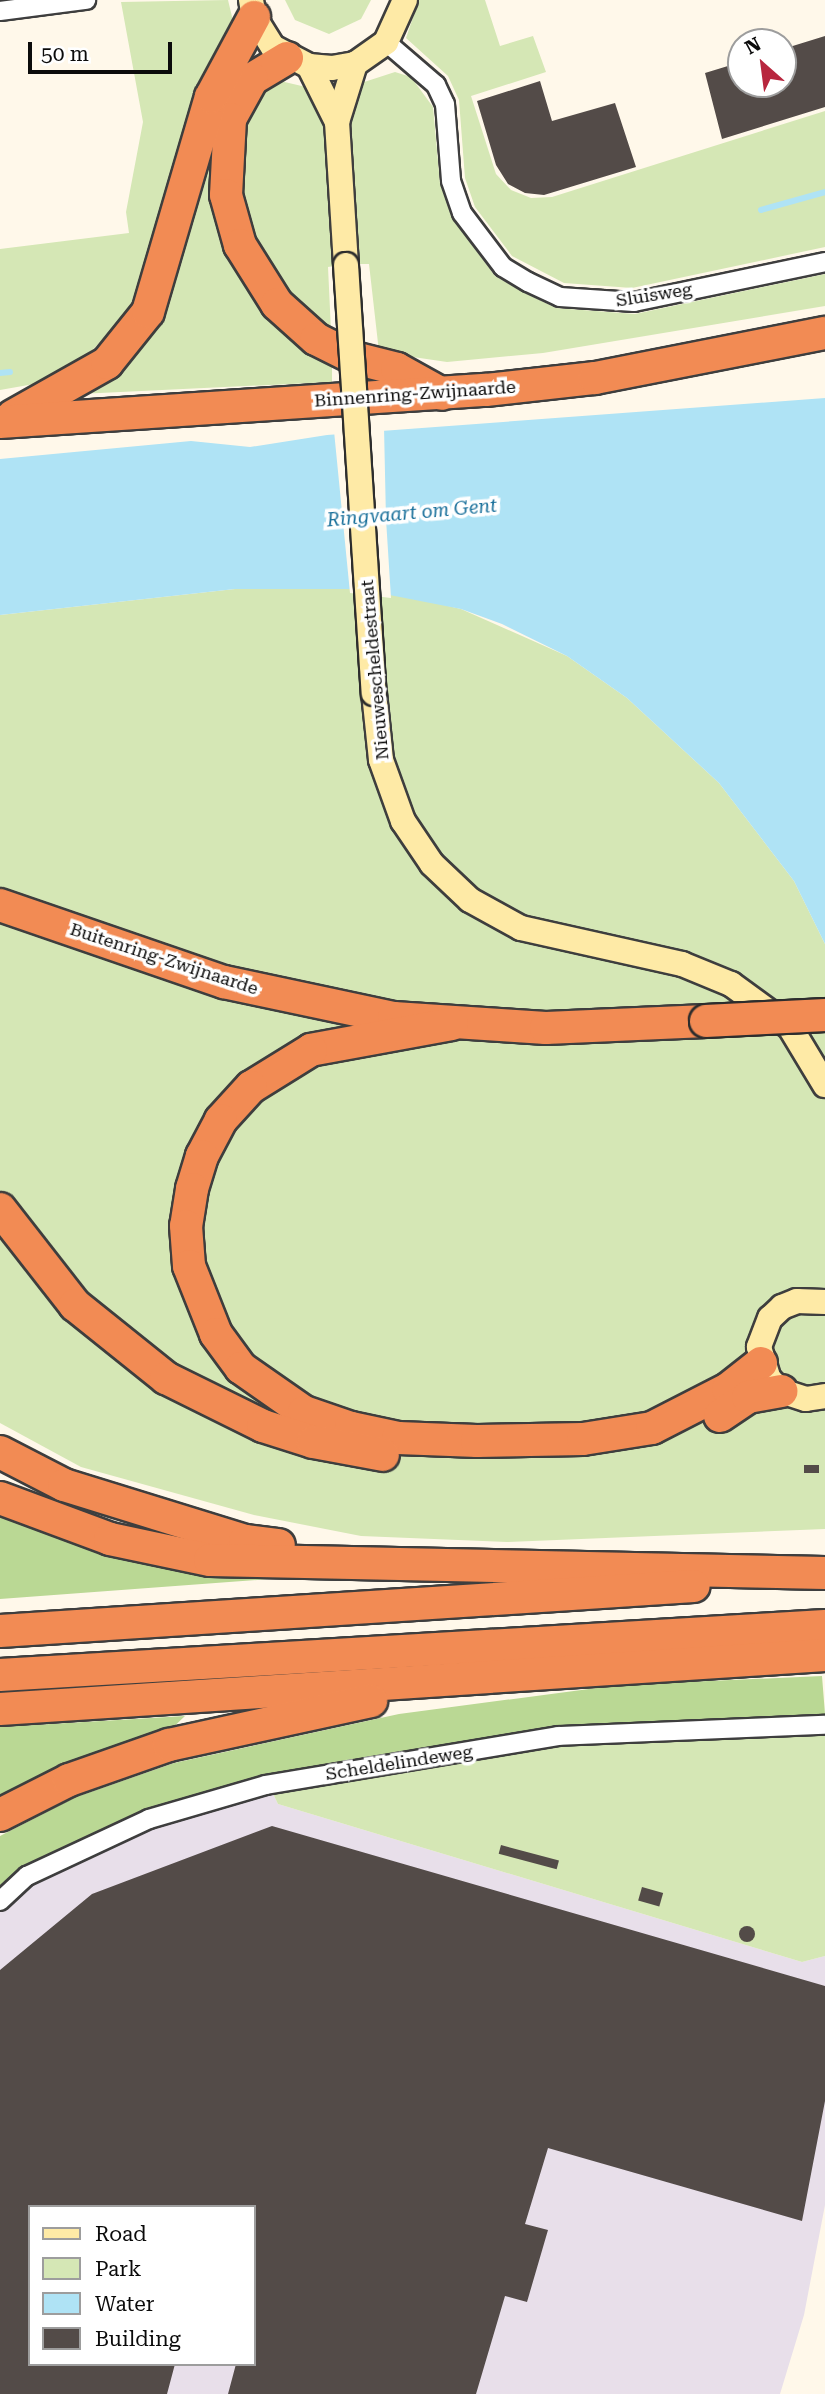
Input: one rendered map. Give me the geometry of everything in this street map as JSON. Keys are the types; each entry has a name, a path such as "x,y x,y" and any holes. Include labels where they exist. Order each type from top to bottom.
{"highway":[{"path":"1,422 91,376 131,337 164,272 221,108 234,52 252,9"},
{"path":"221,108 286,65"},
{"path":"221,108 226,195 233,225 277,304 316,339 354,358 397,369 442,394"},
{"name":"Binnenring-Zwijnaarde","path":"1,422 442,394 595,378 825,333"},
{"name":"Buitenring-Zwijnaarde","path":"0,905 224,982 367,1013 452,1024 546,1028 825,1015"},
{"path":"452,1024 311,1050 251,1087 222,1121 202,1156 192,1189 189,1266 216,1334 241,1368 304,1412 351,1428 398,1438 477,1441 583,1439 652,1428 706,1402 761,1363"},
{"path":"0,1209 41,1266 115,1342 211,1404 313,1443 427,1460 615,1456 675,1440 748,1397 781,1391"},
{"path":"0,1452 64,1485 245,1541 415,1561"},
{"path":"0,1498 110,1539 210,1560 415,1561 822,1575"},
{"path":"0,1631 822,1575"},
{"path":"0,1815 69,1780 169,1745 396,1695 823,1641"},
{"path":"0,1675 823,1641"},
{"path":"0,1709 617,1666"}],"main road":[{"path":"286,65 355,64 386,42 405,0"},
{"name":"Nieuwescheldestraat","path":"252,9 286,65 337,122"},
{"name":"Nieuwescheldestraat","path":"355,64 337,122 346,265 374,693 381,760 403,821 432,864 470,900 521,928 682,964 731,985 790,1027 825,1084"},
{"path":"821,1295 782,1307 770,1318 762,1332 761,1363 781,1391 823,1400"}],"street":[{"path":"0,11 86,0"},
{"name":"Sluisweg","path":"386,42 436,85 445,104 451,181 462,213 503,267 528,282 559,297 634,302 825,262"},
{"name":"Scheldelindeweg","path":"0,1901 27,1876 149,1819 266,1785 558,1737 825,1724"}],"shaded area":[{"path":"264,1775 278,1804 802,1962 825,1956 825,2205 804,2315 780,2394 0,2394 0,1887 22,1868 146,1809"}],"green space":[{"path":"228,0 234,25 127,314 80,363 34,384 0,390 0,249 129,233 126,212 143,122 121,2"},
{"path":"285,0 371,0 361,19 329,34 295,20"},
{"path":"419,0 485,0 500,46 533,36 546,72 471,96 496,174 511,190 531,198 552,197 825,111 825,247 632,288 564,283 512,256 475,207 465,178 459,100 448,76 406,38"},
{"path":"395,72 411,77 433,107 440,183 452,218 495,276 523,292 556,308 635,314 825,274 825,306 543,353 447,362 379,352 369,264 357,264 347,113 358,84"},
{"path":"276,80 306,87 324,123 334,266 328,267 331,331 296,304 255,245 241,191 243,129 257,91"},
{"path":"211,149 213,194 230,257 260,305 332,358 332,382 79,394 114,370"},
{"path":"235,589 359,589 410,597 461,609 567,656 627,698 719,783 794,881 825,944 825,1529 507,1542 361,1536 254,1515 81,1467 0,1423 0,615"},
{"path":"0,1514 106,1553 208,1574 284,1578 0,1599"},
{"path":"822,1676 825,1714 557,1726 264,1775 146,1809 22,1868 0,1887 0,1836 76,1797 174,1763 399,1714 619,1685"},
{"path":"825,1714 825,1956 802,1962 278,1804 264,1775 557,1726"},
{"path":"185,1716 166,1734 0,1802 0,1727"}],"water":[{"name":"Ringvaart om Gent","path":"825,398 825,944 794,881 719,783 627,698 567,656 502,624 461,609 359,589 235,589 0,615 0,459 191,441 250,447 327,435"}],"pier":[{"path":"384,427 391,598 350,593 334,431"}],"building":[{"path":"825,36 825,107 722,139 705,73 727,66 727,98 797,98 797,45"},
{"path":"540,81 552,121 615,103 636,167 544,195 525,193 508,184 496,165 477,101"},
{"path":"804,1465 819,1465 819,1473 804,1473"},
{"path":"272,1826 825,1986 825,2101 802,2221 548,2148 525,2224 548,2230 527,2302 505,2296 476,2394 228,2394 235,2366 256,2366 256,2205 28,2205 28,2366 174,2366 167,2394 0,2394 0,1970 92,1894"},
{"path":"501,1845 559,1861 557,1869 499,1854"},
{"path":"642,1887 663,1893 659,1907 638,1900"},
{"path":"744,1926 750,1926 755,1934 753,1940 744,1942 739,1937 739,1931"}],"waterway":[{"path":"761,210 825,192"},
{"path":"0,373 10,372"}]}
